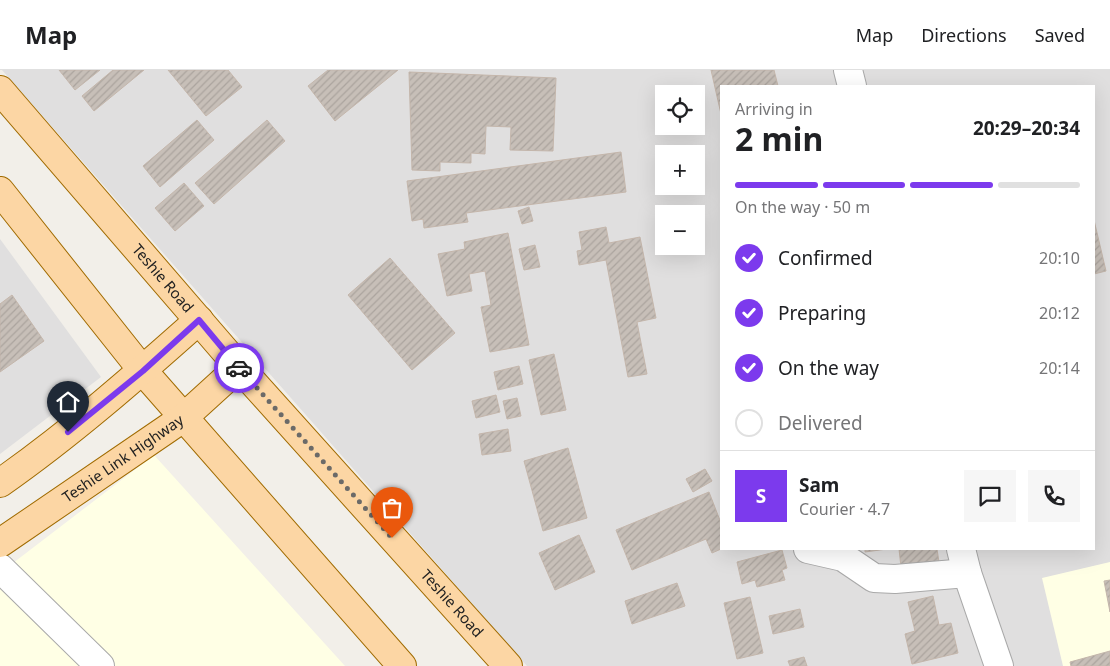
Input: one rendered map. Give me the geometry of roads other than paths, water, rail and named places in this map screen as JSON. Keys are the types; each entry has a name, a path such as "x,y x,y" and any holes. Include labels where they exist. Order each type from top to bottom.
{"main road":[{"name":"Teshie Road","path":"0,90 238,367 508,666"},
{"path":"0,191 143,371 402,666"},
{"path":"0,483 38,457 143,371 199,320"},
{"name":"Teshie Link Highway","path":"0,543 183,418 238,367"}],"street":[{"path":"848,70 852,85"},
{"path":"812,550 842,557 874,578 895,578 964,561 999,666"},
{"path":"0,568 100,666"}]}
